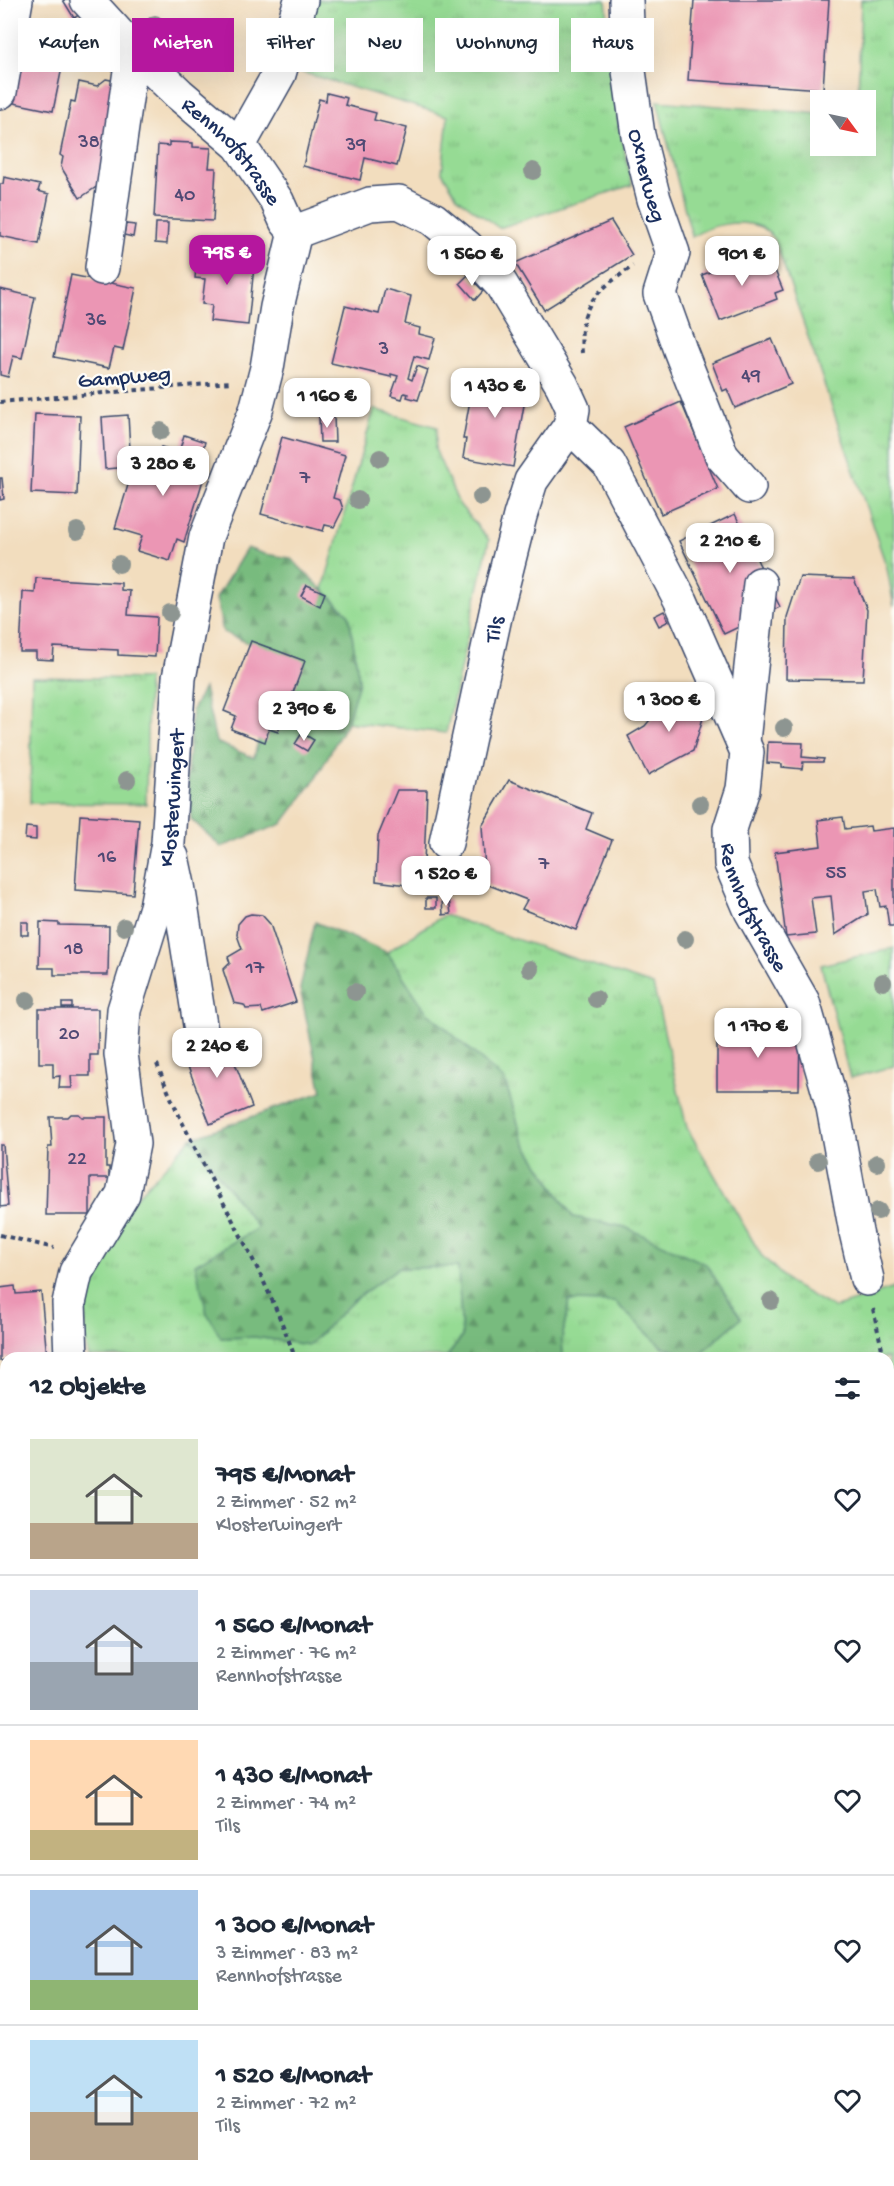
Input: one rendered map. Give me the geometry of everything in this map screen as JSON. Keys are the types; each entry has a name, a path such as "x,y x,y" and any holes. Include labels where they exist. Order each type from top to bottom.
{"street":[{"path":"0,92 16,0"},
{"name":"Rennhofstrasse","path":"87,0 132,49"},
{"path":"239,146 279,74 301,0"},
{"name":"Oxnerweg","path":"626,0 629,71 638,135 654,199 673,253 660,294 722,456 750,487"},
{"path":"102,268 132,57"},
{"name":"Rennhofstrasse","path":"156,72 239,146 277,201 286,221 295,232 370,204 399,202 434,219 467,247 501,284 562,385 573,409 570,426 609,464 681,601 747,752 743,789 730,829 731,864 751,911 803,1002 833,1107 867,1279"},
{"name":"Klosterwingert","path":"71,1352 69,1302 76,1272 123,1194 133,1144 121,1054 124,1010 156,907 168,843 179,678 206,537 256,410 295,232"},
{"name":"Tils","path":"446,843 498,603 520,516 531,481 570,426"},
{"path":"742,742 760,585"},
{"path":"168,843 178,885 203,1044"}],"path":[{"path":"585,363 580,332 584,314 603,287 638,263"},
{"name":"Gampweg","path":"0,402 238,382"},
{"path":"155,1058 191,1138 264,1283 293,1352"},
{"path":"0,1235 87,1256"},
{"path":"867,1279 883,1352"}],"green space":[{"path":"313,0 606,0 608,18 571,18 571,72 613,72 618,121 632,185 499,228 458,198 442,172 448,116 301,72 334,72 334,18 308,18"},
{"path":"861,0 894,0 894,606 887,568 775,240 763,228 743,223 716,226 692,237 657,101 810,113 810,156 876,156 876,90 858,90"},
{"path":"374,409 437,427 435,449 459,504 489,540 446,733 347,722 359,681 349,615 323,589"},
{"path":"247,548 264,554 290,558 349,615 359,681 347,722 316,778 282,824 221,847 191,819 187,775 192,710 204,688 216,742 254,758 278,656 223,632 216,598"},
{"path":"32,677 148,679 146,804 30,803"},
{"path":"444,915 653,985 687,1128 761,1255 792,1285 834,1308 894,1288 894,1352 702,1352 741,1318 625,1227 573,1217 523,1140 505,1081 425,1010 387,952"},
{"path":"315,922 387,952 425,1010 505,1081 523,1140 573,1217 625,1227 706,1264 741,1318 702,1352 678,1352 661,1346 615,1302 569,1301 562,1339 563,1352 451,1352 462,1337 458,1267 398,1268 353,1301 309,1345 255,1337 221,1338 207,1313 195,1264 258,1228 191,1138 322,1092 300,989"},
{"path":"894,948 894,1066 850,1078 821,965"},
{"path":"191,1138 258,1228 221,1338 255,1337 309,1345 353,1301 398,1268 458,1267 462,1337 451,1352 88,1352 85,1339 86,1279 128,1206"},
{"path":"569,1301 615,1302 661,1346 678,1352 563,1352 562,1339"}],"building":[{"path":"63,0 70,0 79,15 74,18"},
{"path":"694,0 829,0 823,89 688,80"},
{"path":"17,37 18,72 61,72 53,111 4,101"},
{"path":"106,79 121,82 105,181 80,198 61,167 63,157 60,155 71,101 75,102 79,82 97,86"},
{"path":"327,93 347,98 345,105 376,113 374,120 407,128 397,166 365,158 360,180 303,166 319,99 326,101"},
{"path":"169,142 193,143 193,147 211,148 209,168 216,168 213,221 154,218 158,145 169,146"},
{"path":"4,177 40,185 38,191 49,194 39,244 0,236 0,184 3,184"},
{"path":"611,221 632,255 544,310 515,263"},
{"path":"156,223 168,223 167,244 155,243"},
{"path":"126,224 135,225 133,237 124,235"},
{"path":"208,252 255,257 248,325 210,321 212,305 202,304 205,279 195,278 197,259 207,261"},
{"path":"759,253 766,271 774,268 783,290 775,293 777,299 720,321 702,275"},
{"path":"71,275 136,288 123,350 114,348 109,368 54,357"},
{"path":"468,275 483,291 475,300 460,283"},
{"path":"0,289 35,297 22,358 13,356 8,377 0,375"},
{"path":"385,289 411,296 405,324 420,328 419,334 435,338 429,360 414,356 408,378 412,380 417,366 428,370 418,400 407,397 408,394 404,393 402,399 391,396 398,376 391,374 391,377 331,363 345,306 379,314"},
{"path":"772,339 791,384 735,408 727,389 723,391 712,363"},
{"path":"493,371 529,377 513,467 463,458 466,439 463,439 474,378 492,381"},
{"path":"681,402 718,489 661,514 624,427"},
{"path":"35,414 80,416 77,495 31,493"},
{"path":"128,415 131,467 105,469 102,417"},
{"path":"319,416 334,416 335,442 320,442"},
{"path":"184,435 205,442 198,465 207,467 184,542 177,539 170,561 137,551 142,536 115,528 138,452 143,453 144,449 158,453 161,447 179,452"},
{"path":"282,437 345,455 333,498 340,500 343,509 334,527 325,525 323,531 261,514"},
{"path":"0,478 2,478 4,499 0,500"},
{"path":"735,514 780,607 724,634 679,541"},
{"path":"800,577 854,579 867,610 863,680 786,679 787,617"},
{"path":"36,578 121,583 121,590 130,591 128,615 157,617 155,657 118,655 118,650 54,647 53,660 36,659 36,652 20,652 23,592 35,593"},
{"path":"307,585 325,593 320,606 301,596"},
{"path":"664,611 669,621 659,626 654,616"},
{"path":"251,641 305,661 278,732 269,729 265,742 231,729 236,716 224,711"},
{"path":"664,692 707,705 693,751 648,775 628,736 645,726 658,710"},
{"path":"302,733 314,740 307,751 295,744"},
{"path":"768,742 803,743 802,757 824,759 823,762 803,762 802,769 767,763"},
{"path":"509,780 592,813 586,829 612,840 576,930 522,909 527,900 486,884 482,826"},
{"path":"397,790 427,790 423,887 376,881 378,836"},
{"path":"80,815 139,819 133,894 75,890"},
{"path":"843,817 845,829 870,826 871,831 894,828 894,926 889,926 886,906 880,907 877,889 865,891 868,914 835,935 831,896 811,898 816,934 786,937 775,852 821,846 818,820"},
{"path":"26,827 36,828 36,840 25,839"},
{"path":"426,898 436,898 436,908 426,908"},
{"path":"449,899 451,914 443,915 442,900"},
{"path":"262,915 270,924 296,1002 263,1013 261,1008 246,1009 244,1005 234,1003 223,970 230,963 228,957 242,949 237,935 238,924 245,916"},
{"path":"21,922 28,922 28,935 21,935"},
{"path":"40,922 59,923 59,925 109,926 108,975 54,975 54,968 39,968"},
{"path":"62,1003 72,1003 72,1008 62,1008"},
{"path":"39,1009 98,1009 98,1055 90,1055 90,1076 71,1076 72,1088 59,1088 60,1076 53,1077 53,1063 39,1063"},
{"path":"717,1029 800,1029 799,1090 717,1090"},
{"path":"224,1035 252,1107 210,1124 182,1051"},
{"path":"71,1114 79,1114 82,1117 106,1117 106,1167 109,1167 109,1178 90,1178 90,1215 46,1215 48,1147 52,1147 50,1117 68,1117"},
{"path":"0,1145 3,1145 8,1206 0,1207"},
{"path":"15,1286 16,1294 41,1292 46,1352 0,1352 0,1288"}]}
